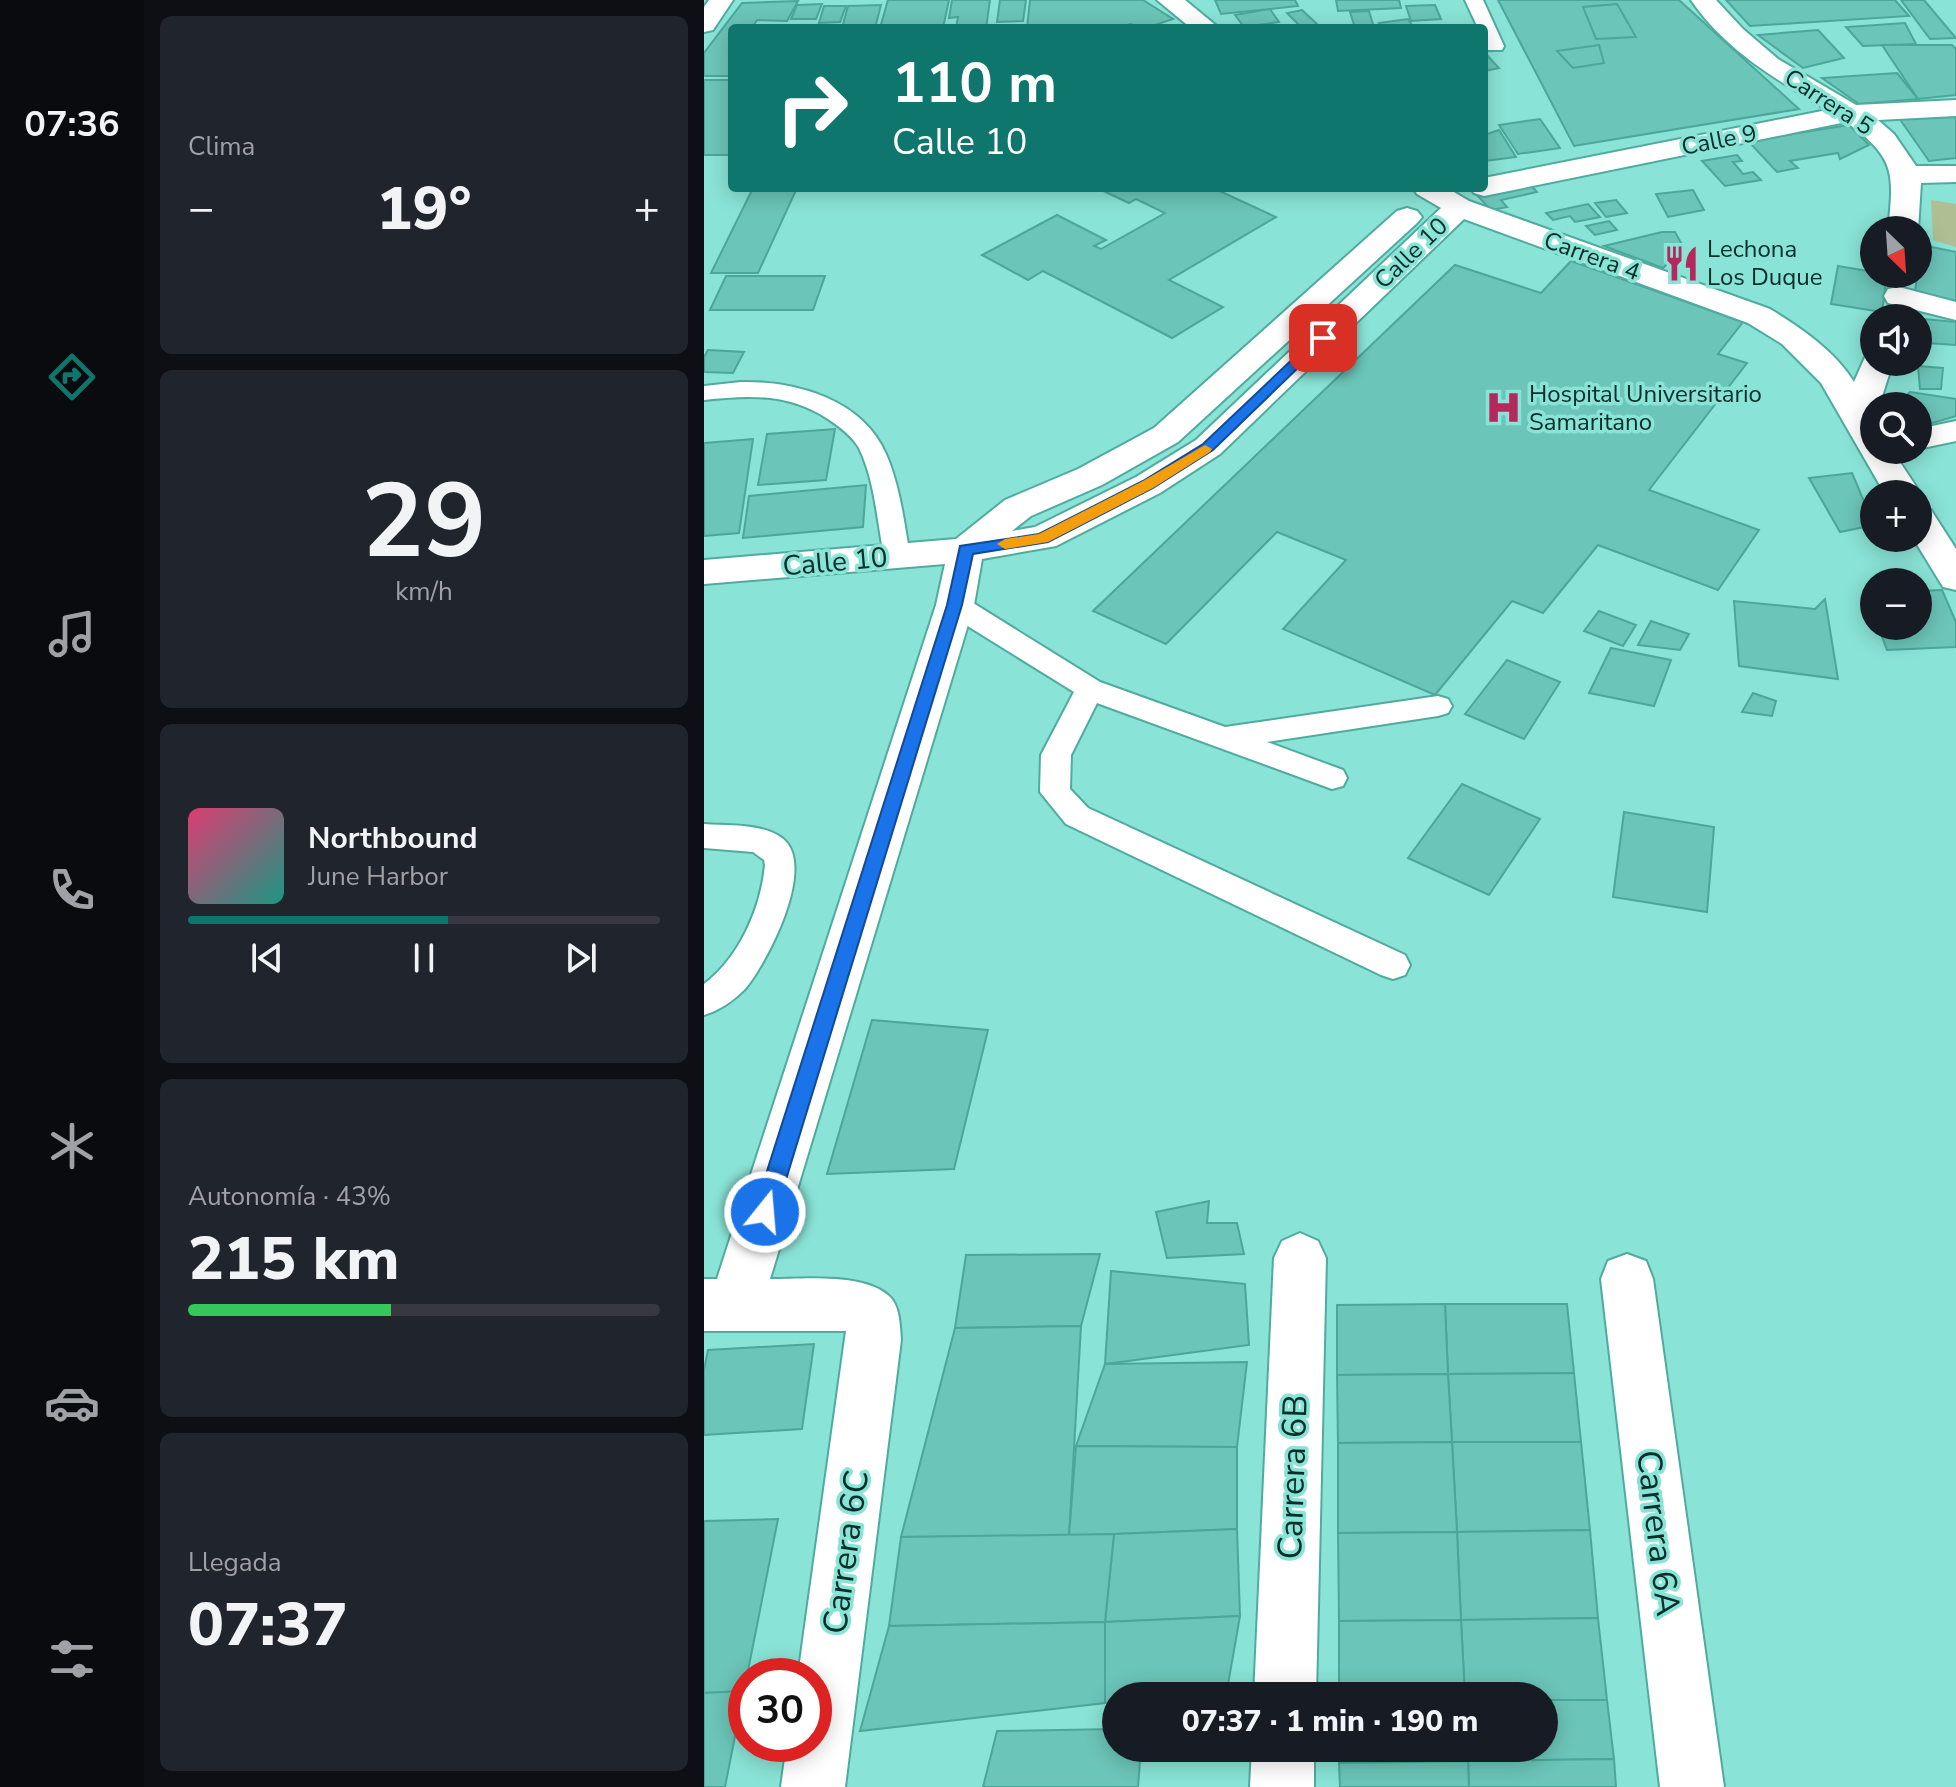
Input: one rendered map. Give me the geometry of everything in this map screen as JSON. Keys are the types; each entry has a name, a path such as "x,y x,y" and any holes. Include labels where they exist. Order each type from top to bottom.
{"street":[{"path":"704,25 721,0"},
{"path":"1169,0 1202,24"},
{"name":"Carrera 5","path":"1703,0 1717,18 1770,64 1852,113 1886,141 1906,175"},
{"name":"Calle 9","path":"1488,187 1852,113 1956,108"},
{"path":"1904,216 1906,175 1956,174"},
{"name":"Carrera 4","path":"1457,193 1759,316 1793,337 1835,378 1860,422"},
{"name":"Calle 10","path":"704,572 966,550 1043,538 1148,485 1208,447 1457,193"},
{"path":"1897,296 1956,311"},
{"path":"1932,436 1956,431"},
{"path":"1932,540 1956,578"},
{"path":"720,1304 955,605 966,550"},
{"name":"Carrera 6B","path":"1285,1682 1300,1258"},
{"name":"Carrera 6A","path":"1627,1279 1692,1787"},
{"name":"Carrera 6C","path":"720,1304 849,1304 872,1316 874,1340 813,1787"},
{"path":"1282,1787 1283,1762"}],"lane":[{"path":"1474,0 1485,24"},
{"path":"1488,31 1495,46"},
{"path":"704,393 741,388 794,391 822,403 860,430 874,454 897,556"},
{"path":"955,605 1090,689 1332,778"},
{"path":"1090,689 1056,755 1055,792 1077,816 1393,965"},
{"path":"1220,738 1438,706"},
{"path":"704,836 761,842 776,851 782,865 766,926 734,977 704,1001"}],"green space":[{"path":"1931,200 1956,204 1956,247 1933,240"}],"building":[{"path":"888,0 949,0 944,24 881,24"},
{"path":"952,0 990,0 987,24 957,24 958,17 949,18"},
{"path":"1000,0 1026,0 1023,21 997,22"},
{"path":"1030,0 1143,0 1173,19 1158,24 1027,24"},
{"path":"1215,0 1295,0 1298,6 1221,14"},
{"path":"1336,0 1399,0 1401,8 1338,11"},
{"path":"1498,0 1679,0 1799,109 1574,146"},
{"path":"1726,0 1895,0 1909,16 1750,26"},
{"path":"1901,0 1924,0 1956,38 1930,39"},
{"path":"798,1 787,21 757,20 754,24 728,24 728,76 704,76 704,53 742,3"},
{"path":"822,4 816,19 791,19 797,5"},
{"path":"1617,4 1636,37 1596,39 1583,7"},
{"path":"881,5 876,24 843,24 848,6"},
{"path":"1435,5 1441,19 1411,21 1406,6"},
{"path":"824,6 846,6 840,22 819,23"},
{"path":"1270,9 1279,22 1242,24 1235,15"},
{"path":"1302,10 1317,24 1298,24 1287,13"},
{"path":"1369,11 1373,24 1354,24 1350,12"},
{"path":"1408,19 1411,24 1380,24"},
{"path":"1905,23 1916,44 1863,46 1846,27"},
{"path":"1818,30 1844,58 1803,68 1758,35"},
{"path":"1599,45 1604,63 1573,68 1557,51"},
{"path":"1882,45 1952,45 1956,49 1956,95 1918,99"},
{"path":"1488,56 1499,68 1488,70"},
{"path":"1897,73 1918,99 1859,104 1822,78"},
{"path":"704,80 728,80 728,155 704,155"},
{"path":"1956,117 1956,158 1929,161 1899,118"},
{"path":"1540,119 1560,148 1518,154 1499,125"},
{"path":"1849,125 1869,145 1840,159 1838,153 1790,161 1798,168 1777,172 1748,141"},
{"path":"1499,130 1516,157 1488,160 1488,134"},
{"path":"1737,155 1742,161 1733,162 1743,174 1753,172 1761,180 1725,186 1702,161"},
{"path":"1525,179 1537,192 1501,200 1507,207 1491,210 1474,192 1488,192 1488,188"},
{"path":"1693,190 1704,210 1668,217 1656,194"},
{"path":"751,192 795,192 758,273 711,273"},
{"path":"1106,192 1222,192 1276,217 1169,280 1223,307 1172,338 1043,271 1028,280 982,255 1057,215 1106,240 1094,246 1101,249 1165,213 1136,199 1129,203"},
{"path":"1616,200 1627,213 1606,217 1595,203"},
{"path":"1588,204 1600,217 1575,222 1570,216 1553,220 1546,213"},
{"path":"1609,221 1617,230 1595,235 1586,226"},
{"path":"1662,232 1675,232 1684,248 1663,268 1604,246"},
{"path":"1932,247 1956,252 1956,301 1915,291 1915,288 1932,288"},
{"path":"1571,261 1743,322 1718,354 1747,363 1649,490 1759,530 1718,590 1598,545 1543,613 1512,601 1435,695 1283,629 1346,560 1277,532 1166,644 1093,611 1455,265 1541,293"},
{"path":"1838,266 1860,270 1860,288 1885,288 1883,304 1860,304 1860,309 1831,304"},
{"path":"726,276 825,276 813,310 710,310"},
{"path":"1932,320 1956,322 1956,345 1932,343"},
{"path":"708,350 744,352 733,373 704,372 704,357"},
{"path":"1932,367 1943,368 1941,389 1920,389 1919,376 1932,376"},
{"path":"1932,395 1956,399 1956,416 1932,423"},
{"path":"835,429 826,480 758,485 767,434"},
{"path":"753,439 739,533 704,536 704,443"},
{"path":"1852,473 1860,492 1860,528 1840,532 1809,478"},
{"path":"866,485 863,527 743,538 749,496"},
{"path":"1932,590 1942,590 1956,622 1956,647 1887,650 1883,640 1932,640"},
{"path":"1825,599 1838,679 1739,666 1734,601 1815,609"},
{"path":"1599,611 1636,625 1623,646 1584,631"},
{"path":"1651,621 1689,634 1680,650 1638,645"},
{"path":"1611,648 1671,660 1654,706 1589,693"},
{"path":"1507,660 1560,682 1524,739 1465,714"},
{"path":"1753,693 1776,701 1772,716 1742,712"},
{"path":"1462,784 1540,819 1489,895 1408,858"},
{"path":"1624,812 1714,827 1707,912 1613,897"},
{"path":"872,1020 988,1030 954,1169 827,1174"},
{"path":"1209,1201 1207,1223 1237,1223 1244,1254 1167,1258 1156,1212"},
{"path":"1100,1254 1081,1326 955,1328 966,1255"},
{"path":"1111,1271 1245,1284 1249,1345 1105,1364"},
{"path":"1445,1304 1567,1304 1574,1373 1448,1374"},
{"path":"1445,1304 1448,1374 1337,1375 1337,1305"},
{"path":"1081,1326 1069,1536 901,1537 955,1328"},
{"path":"814,1344 802,1429 704,1435 704,1370 708,1350"},
{"path":"1247,1362 1237,1447 1076,1446 1105,1364"},
{"path":"1574,1373 1581,1442 1452,1442 1448,1374"},
{"path":"1448,1374 1452,1442 1338,1443 1337,1375"},
{"path":"1452,1442 1581,1442 1590,1530 1457,1532"},
{"path":"1452,1442 1457,1532 1338,1533 1338,1443"},
{"path":"1076,1446 1237,1447 1237,1529 1069,1536"},
{"path":"778,1519 751,1658 728,1658 728,1692 704,1693 704,1521"},
{"path":"1237,1529 1240,1616 1105,1622 1114,1534"},
{"path":"1590,1530 1598,1618 1461,1620 1457,1532"},
{"path":"1457,1532 1461,1620 1339,1621 1338,1533"},
{"path":"1114,1534 1105,1622 889,1626 901,1537"},
{"path":"1240,1616 1228,1682 1105,1682 1105,1622"},
{"path":"1598,1618 1607,1700 1558,1700 1558,1682 1464,1682 1461,1620"},
{"path":"1461,1620 1464,1682 1339,1682 1339,1621"},
{"path":"1105,1622 1102,1703 860,1731 889,1626"},
{"path":"728,1692 730,1762 725,1787 704,1787 704,1693"},
{"path":"1558,1700 1607,1700 1614,1759 1558,1760"},
{"path":"1102,1729 1102,1762 1140,1762 1138,1787 983,1787 997,1731"},
{"path":"1614,1759 1616,1787 1469,1787 1468,1762"},
{"path":"1468,1762 1469,1787 1340,1787 1339,1763"}],"slow traffic":[{"path":"1005,544 1043,538 1148,485 1205,449"}],"place":[{"name":"Lechona Los Duque","path":"1681,263"},
{"name":"Hospital Universitario Samaritano","path":"1503,408"}],"route":[{"path":"765,1212 955,605 966,550 1043,538 1148,485 1208,447 1323,338"}]}
